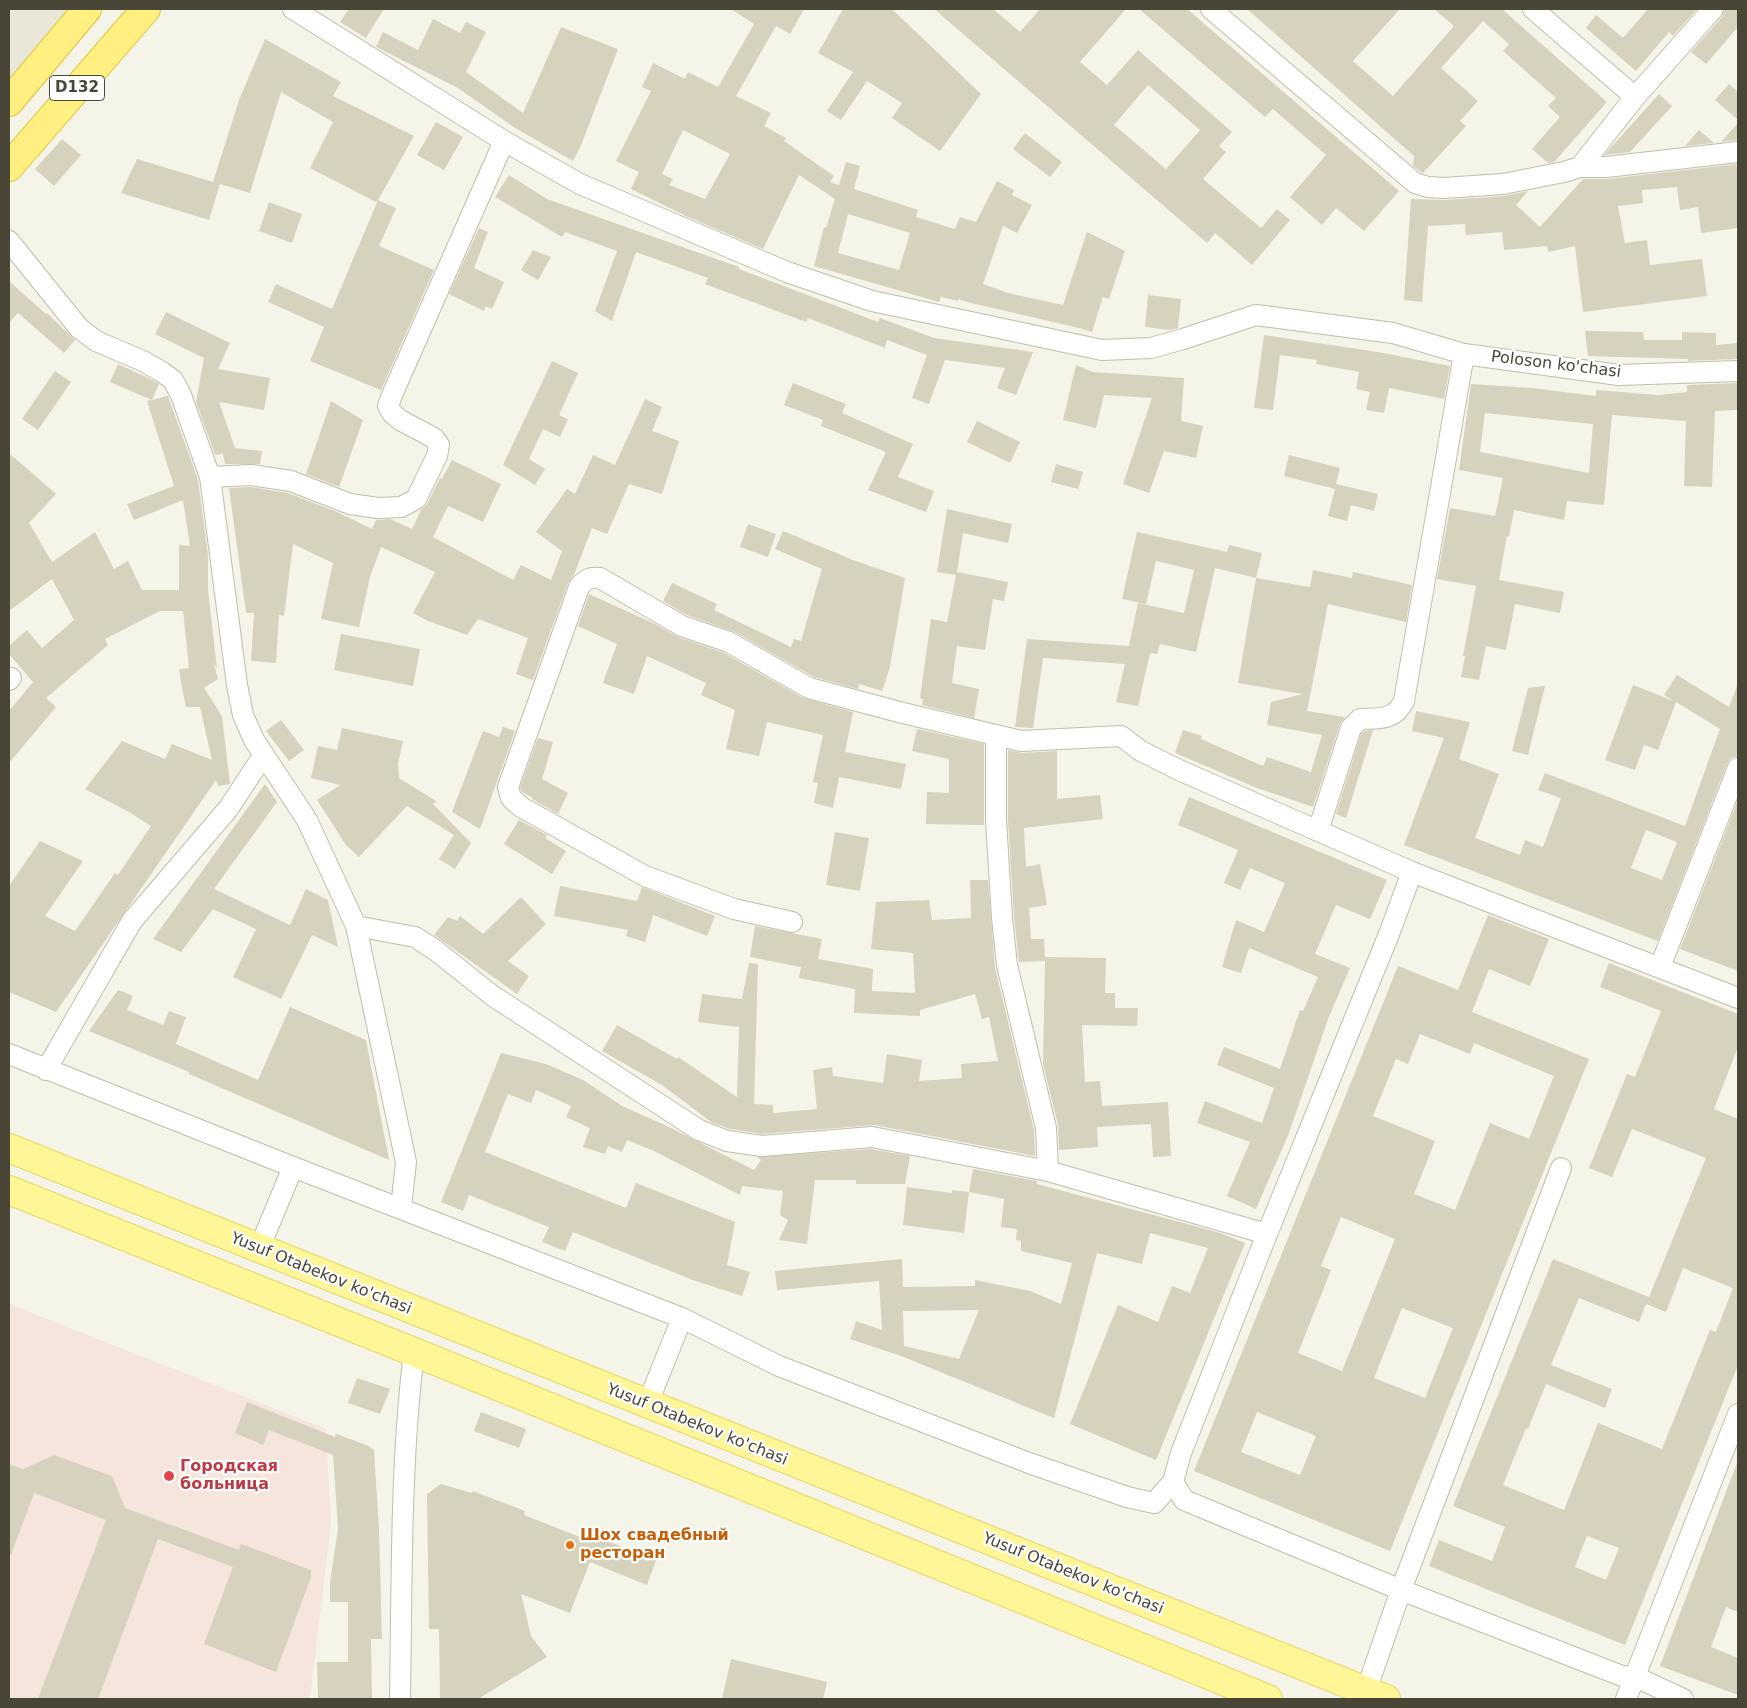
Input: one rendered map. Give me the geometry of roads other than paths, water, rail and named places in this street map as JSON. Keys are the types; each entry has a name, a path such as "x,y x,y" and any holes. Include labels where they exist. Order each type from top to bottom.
{"highway":[{"name":"D132","path":"9,102 88,9"},
{"name":"D132","path":"9,167 146,9"}],"main road":[{"name":"Yusuf Otabekov ko'chasi","path":"9,1148 1376,1695"},
{"path":"9,1190 414,1352 1268,1699"}],"street":[{"name":"Poloson ko'chasi","path":"294,9 504,141 580,184 787,272 872,301 1102,350 1151,348 1256,315 1393,333 1464,354 1619,375 1738,371"},
{"path":"1211,9 1415,183 1428,188 1503,184 1580,167 1606,167 1738,152"},
{"path":"1533,9 1635,97"},
{"path":"1580,167 1635,97 1713,9"},
{"path":"210,476 251,475 291,482 350,504 378,508 401,507 416,499 437,456 439,445 434,438 400,420 392,413 388,406 504,141"},
{"path":"9,241 79,328 96,341 143,361 162,372 173,380 181,395 210,476 237,685 243,715 263,756 307,820 356,926 406,1162 401,1208"},
{"path":"1318,831 1351,728 1360,719 1390,717 1400,711 1404,701 1464,354"},
{"path":"792,922 734,909 644,876 521,807 511,798 508,786 579,587 586,579 600,578 682,626 729,642 809,688 1021,742 1121,736 1140,751 1412,872 1738,998"},
{"path":"996,737 996,820 1006,955 1046,1128 1048,1172"},
{"path":"46,1070 132,922 228,808 263,756"},
{"path":"1660,967 1738,768"},
{"path":"9,1054 292,1167 682,1318 779,1366 1029,1463 1127,1497 1154,1503 1173,1482 1182,1453 1267,1234 1412,872"},
{"path":"356,926 415,937 510,1007 699,1130 727,1141 762,1146 872,1137 1048,1172 1267,1234"},
{"path":"259,1249 292,1167"},
{"path":"1376,1695 1402,1590 1561,1168"},
{"path":"648,1405 682,1318"},
{"path":"400,1699 404,1463 409,1390 414,1352"},
{"path":"1626,1699 1738,1414"},
{"path":"1173,1482 1184,1500 1402,1590 1622,1676 1636,1677 1683,1699"}],"place":[{"name":"Городская больница","path":"169,1476"},
{"name":"Шох свадебный ресторан","path":"570,1545"}]}
